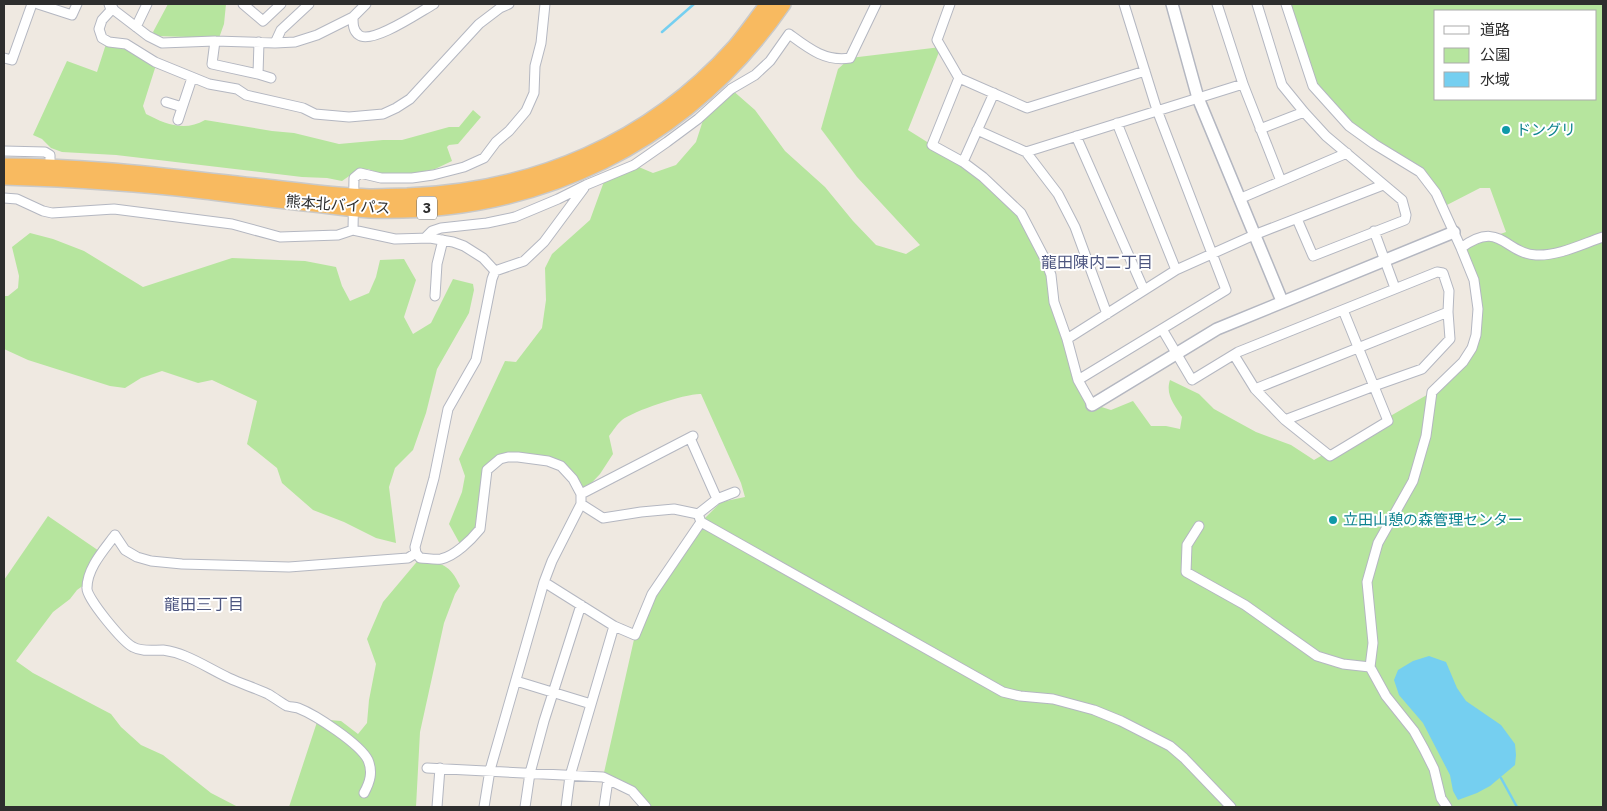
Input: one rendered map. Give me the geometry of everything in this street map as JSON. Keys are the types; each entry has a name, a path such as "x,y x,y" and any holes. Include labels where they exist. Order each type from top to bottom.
{"highway":[{"name":"熊本北バイパス","path":"4,177 64,179 353,202 370,197 453,193 480,189 529,177 580,160 640,128 678,101 704,78 735,46 768,4"},
{"name":"熊本北バイパス","path":"4,166 100,170 353,202 370,210 448,207 492,199 564,179 601,162 661,128 720,80 764,31 783,4"}],"street":[{"path":"4,58 12,60 32,4"},
{"path":"38,4 72,15 77,4"},
{"path":"136,27 146,4"},
{"path":"243,4 263,21 281,4"},
{"path":"275,43 281,30 309,4"},
{"path":"366,4 353,17 317,35 295,42 215,41 162,43 148,36 111,6 102,20 99,29 102,38 109,42 126,44 155,62 209,84 237,90 246,95 304,108 315,114 349,117 383,114 410,99 479,24 500,8 509,4"},
{"path":"353,17 354,28 358,35 365,38 381,34 434,4"},
{"path":"353,230 354,178 360,173 381,178 412,178 464,167 484,158 496,142 509,131 526,111 535,82 535,66 541,43 545,4"},
{"path":"425,238 432,231 441,228 487,223 515,217 634,165 698,119 731,89 755,75 765,66 789,34 817,54 842,59 850,58 876,4"},
{"path":"950,4 937,40 959,78 1028,108 1145,71"},
{"path":"1078,380 1226,290 1157,110 1124,4"},
{"path":"1172,4 1198,98 1282,301"},
{"path":"1217,4 1243,84 1281,181"},
{"path":"1257,4 1282,85 1326,136 1402,200 1406,215 1405,220 1313,256 1297,219"},
{"path":"1286,4 1306,70 1313,86 1349,126 1374,144 1420,172 1436,193 1462,248 1474,280 1478,309 1476,335 1472,348 1463,362 1432,392 1426,436 1413,481 1378,543 1367,582 1373,643 1370,667 1386,696 1414,732 1424,749 1434,769 1441,798 1447,807"},
{"path":"215,41 212,64 271,78"},
{"path":"258,74 259,42"},
{"path":"178,120 192,78"},
{"path":"959,78 932,145 963,162 984,177 1021,213 1032,232 1051,275 1054,302 1067,339 1078,380 1092,404 1217,329 1454,232"},
{"path":"1026,152 1243,84"},
{"path":"963,162 994,94"},
{"path":"166,102 182,107"},
{"path":"1260,129 1304,112"},
{"path":"1117,123 1176,270"},
{"path":"977,130 1026,152 1058,194 1070,215 1107,314"},
{"path":"1076,136 1144,290"},
{"path":"4,151 45,152 50,155 50,167"},
{"path":"1239,199 1347,153"},
{"path":"484,807 490,770 544,582 552,561 581,504 581,494 573,479 561,466 548,461 518,457 500,459 487,470 480,530 474,537 462,548 442,559 420,558 416,553 415,547 434,478 448,409 476,360 495,271 524,260 544,242 586,185"},
{"path":"1067,339 1176,270 1254,235 1383,185"},
{"path":"4,198 16,199 52,213 114,209 232,224 280,236 338,235 353,230 395,239 425,238 443,240 453,242 475,252 495,271"},
{"path":"1374,231 1395,288"},
{"path":"1462,248 1472,240 1493,236 1516,248 1533,254 1552,255 1603,237"},
{"path":"435,296 437,264 443,240"},
{"path":"1162,329 1192,380 1234,355 1395,288 1437,272 1443,273 1449,291 1450,339 1422,369 1285,420"},
{"path":"1234,355 1255,389 1285,420 1330,456 1388,421 1343,310"},
{"path":"1255,389 1448,312"},
{"path":"581,494 692,437 717,498"},
{"path":"544,582 614,626 635,635 652,594 699,518 717,498 735,492"},
{"path":"581,504 603,518 674,509 699,518 1003,692 1020,696 1053,699 1094,710 1121,721 1170,746 1184,758 1230,807"},
{"path":"1198,526 1187,545 1186,572 1245,604 1317,656 1343,664 1370,667"},
{"path":"364,792 369,784 371,774 367,758 354,744 331,727 297,708 290,707 270,695 231,679 185,656 166,650 134,648 114,628 88,596 86,588 92,566 115,535 125,550 137,557 151,561 182,564 289,567 408,558 416,553"},
{"path":"525,807 530,773 544,721 581,605"},
{"path":"566,807 570,776 614,626"},
{"path":"516,682 591,704"},
{"path":"428,768 603,777 632,791 646,807"},
{"path":"437,807 440,768"},
{"path":"604,807 608,780"}],"green space":[{"path":"168,4 226,4 224,24 219,38 156,36 153,32"},
{"path":"1286,4 1603,4 1603,807 646,807 644,803 603,777 635,635 645,608 701,522 721,502 745,497 741,483 701,394 684,396 660,403 622,420 609,436 613,454 600,474 581,494 561,466 508,457 487,470 474,537 460,544 449,524 462,492 465,476 459,459 505,361 516,362 542,328 546,300 545,268 552,254 590,220 606,176 634,165 653,173 676,165 696,142 706,111 731,89 755,110 785,151 825,187 876,245 906,254 920,245 857,177 821,129 838,69 850,58 941,47 908,130 963,162 1021,213 1045,259 1054,302 1092,404 1111,410 1133,401 1151,426 1166,426 1180,429 1182,417 1170,395 1170,380 1199,394 1214,409 1256,432 1291,445 1314,460 1432,392 1472,348 1478,309 1461,248 1506,232 1490,188 1480,188 1443,207 1421,173 1374,144 1313,86"},
{"path":"106,44 131,49 156,65 143,106 146,114 160,121 175,125 190,126 205,120 294,133 339,144 402,140 449,127 459,127 473,110 481,117 458,144 447,147 452,161 435,169 412,174 381,174 368,169 352,174 342,181 116,155 62,152 51,148 42,139 33,135 67,61 97,72"},
{"path":"30,233 53,239 84,251 143,287 232,258 305,261 336,267 342,286 350,301 369,293 376,277 380,260 404,259 416,280 404,317 413,334 431,323 453,279 473,284 474,290 469,313 437,369 426,413 413,450 395,468 389,487 396,543 376,538 344,522 313,510 282,483 277,468 247,444 257,401 212,380 198,383 162,371 141,378 125,388 110,386 28,360 4,349 4,296 8,296 18,288 19,276 12,247"},
{"path":"48,516 102,553 88,582 53,612 16,661 33,673 111,714 121,727 141,745 163,755 211,793 238,807 4,807 4,580"},
{"path":"420,558 449,569 460,586 444,623 420,732 416,807 289,807 318,719 341,721 358,734 367,723 376,664 367,639 383,602"}],"water":[{"path":"1429,656 1446,662 1457,688 1466,701 1501,725 1515,744 1515,765 1490,786 1458,800 1453,791 1450,775 1423,723 1399,695 1394,680 1398,670 1413,661"}],"waterway":[{"path":"662,32 694,4"},
{"path":"1501,778 1517,807"}],"place":[{"name":"ドングリ","path":"1506,130"},
{"name":"立田山憩の森管理センター","path":"1333,520"}],"district":[{"name":"龍田陳内二丁目","path":"1097,262"},
{"name":"龍田三丁目","path":"204,604"}]}
